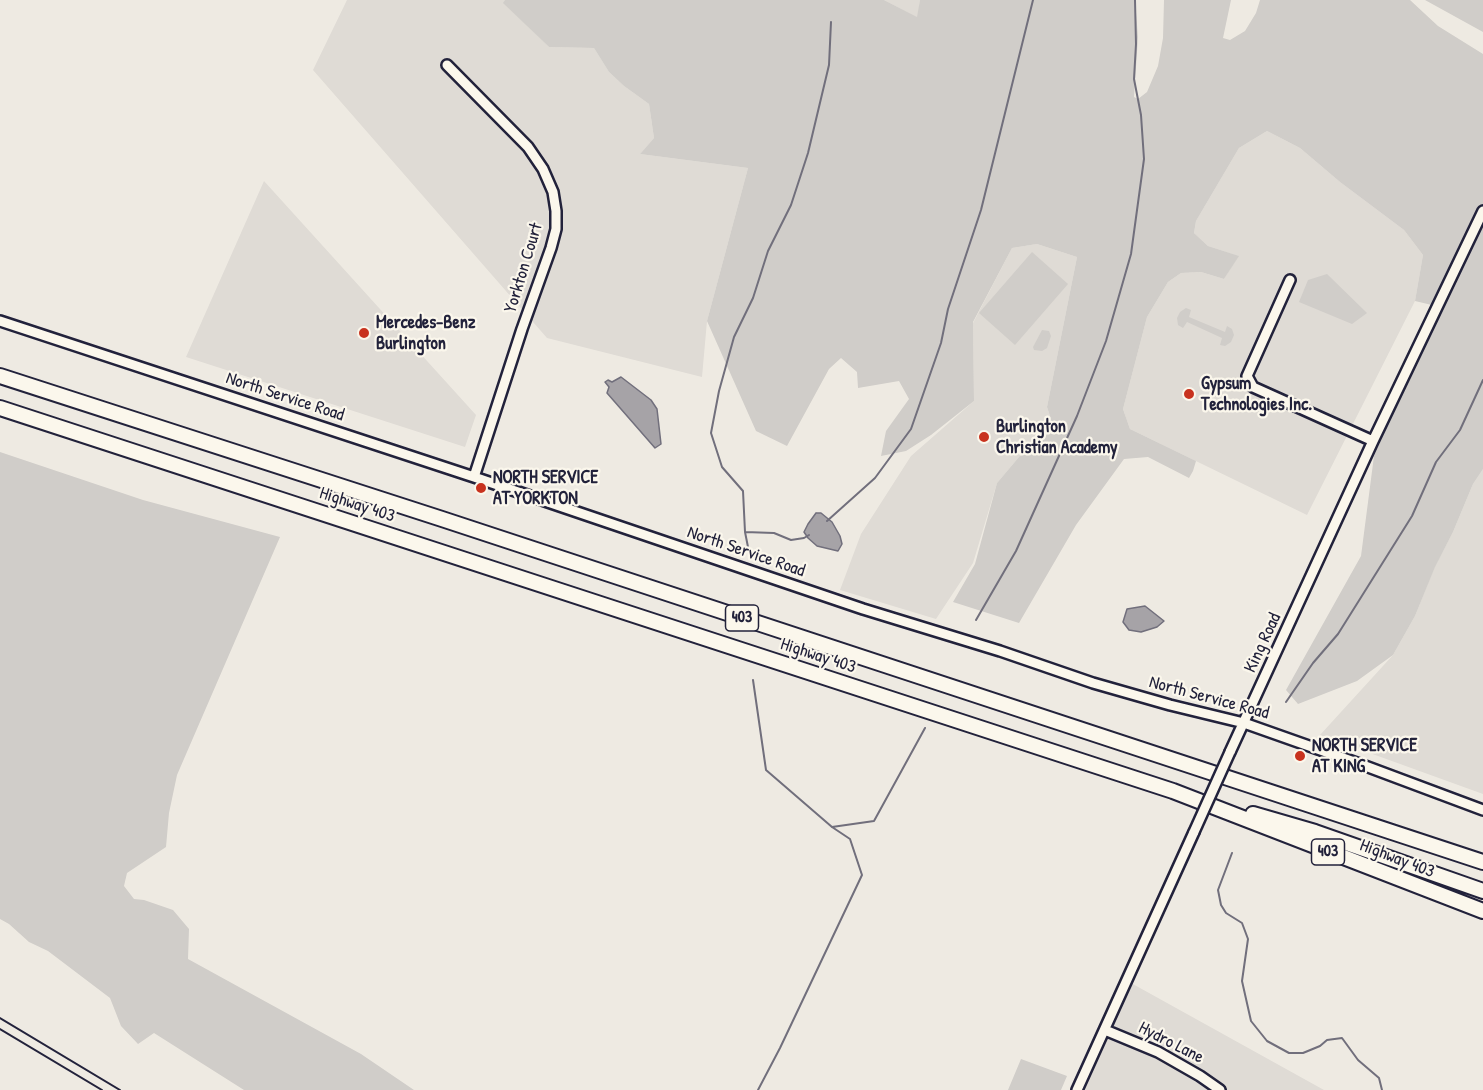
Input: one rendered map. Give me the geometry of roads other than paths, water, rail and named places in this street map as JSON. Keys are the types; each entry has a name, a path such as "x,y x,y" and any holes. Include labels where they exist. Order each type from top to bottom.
{"highway":[{"name":"Highway 403","path":"0,376 465,526 1483,862"},
{"name":"Highway 403","path":"0,408 1173,791 1483,911"},
{"path":"1173,791 1315,832 1483,891"}],"street":[{"name":"Yorkton Court","path":"447,65 528,147 543,169 553,192 556,211 556,229 474,477"},
{"name":"King Road","path":"1077,1090 1373,441 1483,211"},
{"path":"1290,280 1247,376 1253,387 1373,441"},
{"name":"North Service Road","path":"0,321 474,477 863,609 1000,651 1093,683 1244,723 1483,810"},
{"name":"Hydro Lane","path":"1105,1030 1158,1052 1220,1090"}],"waterway":[{"path":"827,521 875,478 911,429 941,343 948,309 981,210 1033,0"},
{"path":"976,620 1016,551 1077,416 1106,341 1131,254 1144,159 1141,115 1134,79 1135,0"},
{"path":"749,552 745,532 743,491 722,467 711,433 719,391 734,337 753,298 768,251 791,205 808,153 829,65 831,22"},
{"path":"1286,702 1313,663 1338,634 1412,516 1436,462 1460,430 1483,380"},
{"path":"745,532 774,533 791,540 809,535"},
{"path":"753,680 766,770 832,827 850,839 862,875 758,1090"},
{"path":"832,827 874,821 925,728"},
{"path":"1232,853 1218,890 1221,905 1226,913 1242,923 1248,939 1242,981 1251,1021 1267,1041 1289,1053 1303,1053 1320,1046 1327,1040 1342,1038 1358,1060 1379,1078 1382,1090"}],"railway":[{"path":"0,1018 120,1090"},
{"path":"0,1029 102,1090"}],"place":[{"name":"Mercedes-Benz Burlington","path":"364,333"},
{"name":"Gypsum Technologies Inc.","path":"1189,394"},
{"name":"Burlington Christian Academy","path":"984,437"},
{"name":"NORTH SERVICE AT YORKTON","path":"481,488"},
{"name":"NORTH SERVICE AT KING","path":"1300,756"}]}
